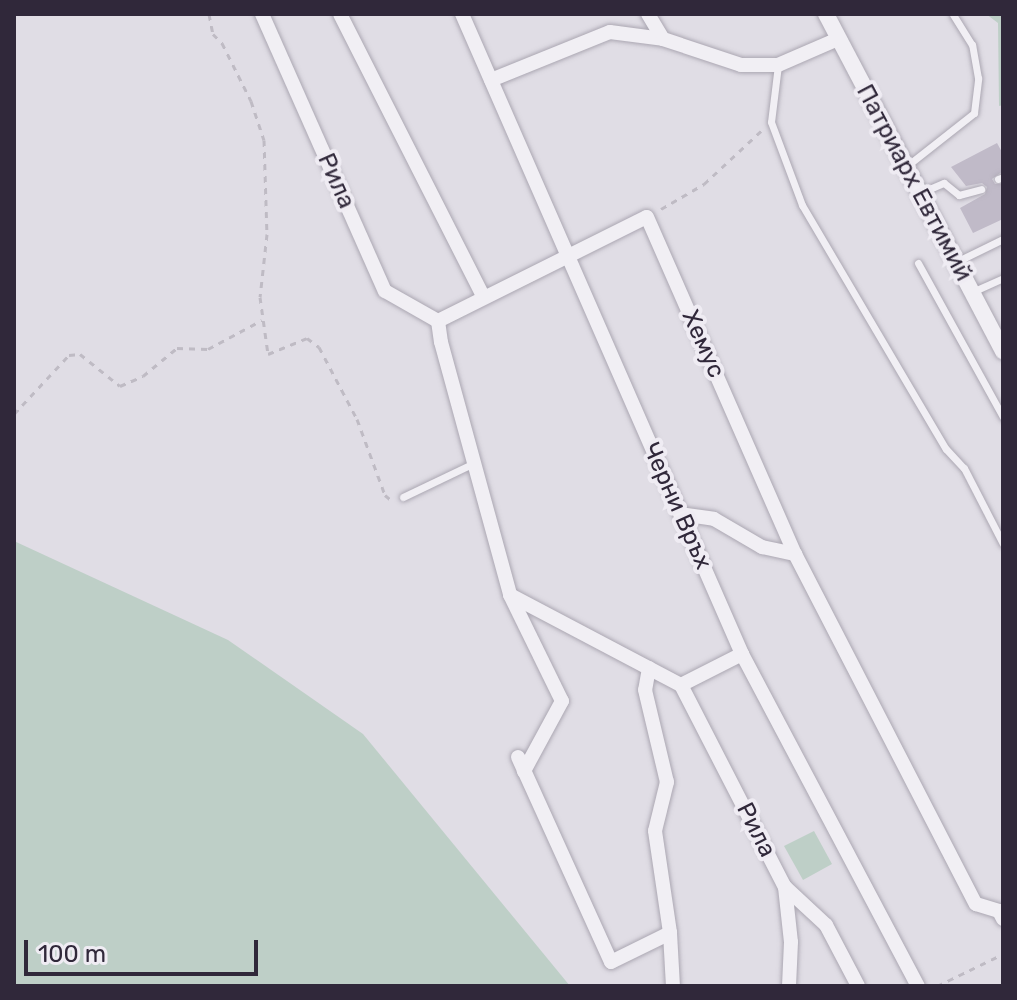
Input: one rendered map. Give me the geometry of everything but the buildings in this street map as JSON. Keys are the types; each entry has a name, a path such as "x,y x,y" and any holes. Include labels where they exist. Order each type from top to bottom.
{"street":[{"name":"Рила","path":"262,14 385,291 438,321"},
{"path":"340,14 483,296"},
{"name":"Черни Връх","path":"462,14 742,654 918,986"},
{"path":"648,14 663,39"},
{"name":"Патриарх Евтимий","path":"826,14 1001,343"},
{"path":"491,80 610,32 663,39 741,65 778,65 838,39"},
{"path":"647,217 438,321 510,595 562,701 521,764 611,962 670,933"},
{"name":"Хемус","path":"647,217 795,554 976,904 999,911 1003,919"},
{"path":"680,514 714,519 762,547 795,554"},
{"path":"510,595 681,685 742,654"},
{"path":"649,668 645,690 667,782 655,831 670,933 673,986"},
{"name":"Рила","path":"681,685 785,887 791,942 789,986"},
{"path":"785,887 826,925 858,986"}],"lane":[{"path":"906,166 974,113 978,78 972,45 953,14"},
{"path":"778,65 771,122 802,205 946,449 964,468 1003,544"},
{"path":"920,193 944,183 959,195 981,189"},
{"path":"956,262 1003,239"},
{"path":"918,263 1003,417"},
{"path":"972,292 1003,278"},
{"path":"403,497 474,463"}],"path":[{"path":"209,14 213,34 222,43 251,101 264,140 268,211 260,297 268,354 307,338 319,347 357,419 385,495 391,500 403,497"},
{"path":"647,217 704,184 771,122"},
{"path":"14,414 69,355 80,354 120,386 143,376 177,348 208,349 262,320"},
{"path":"937,986 1003,954"}],"shaded area":[{"path":"986,14 1003,14 1003,105 999,106 998,23"},
{"path":"14,541 228,640 363,734 570,986 14,986"},
{"path":"814,831 832,864 803,880 784,846"}]}
